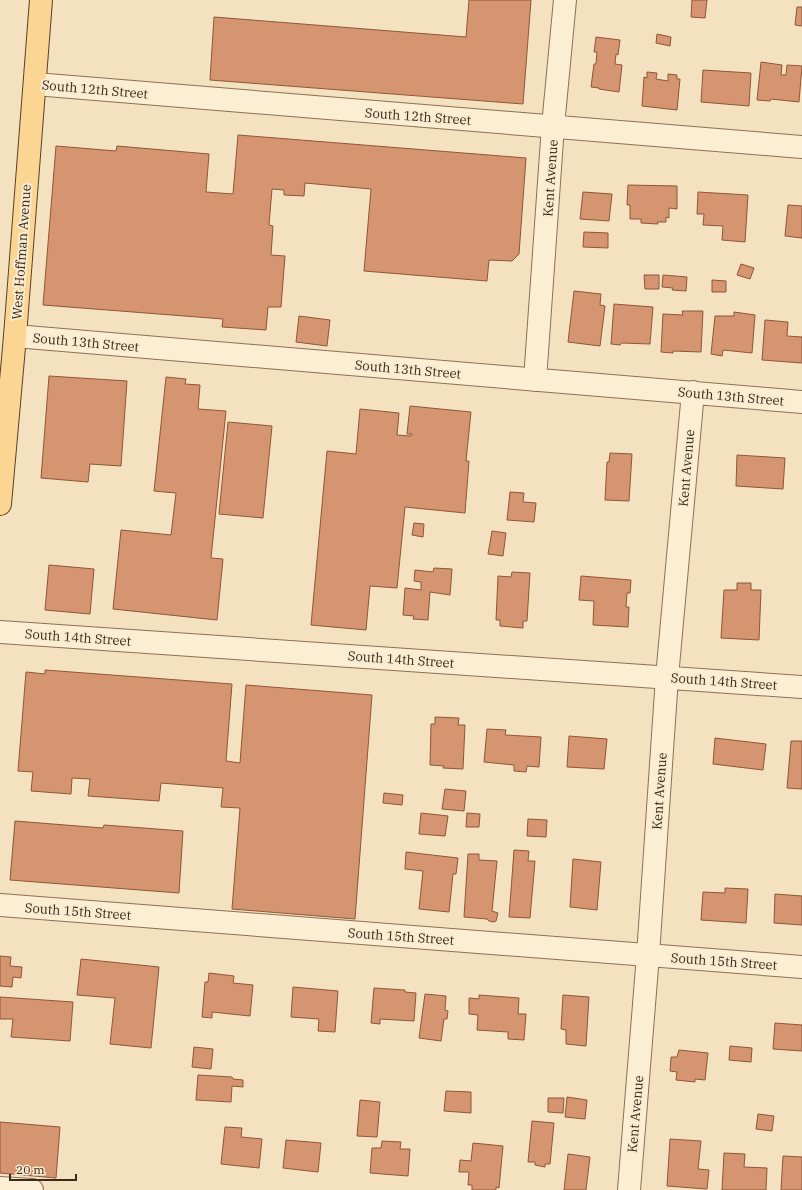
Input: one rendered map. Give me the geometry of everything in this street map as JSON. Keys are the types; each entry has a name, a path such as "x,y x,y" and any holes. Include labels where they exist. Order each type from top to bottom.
{"main road":[{"name":"West Hoffman Avenue","path":"0,504 15,336 41,0"}],"street":[{"name":"Kent Avenue","path":"535,380 565,0"},
{"name":"South 12th Street","path":"34,84 802,147"},
{"name":"South 13th Street","path":"15,336 802,402"},
{"name":"Kent Avenue","path":"628,1190 648,955 667,677 693,392"},
{"name":"South 14th Street","path":"0,632 802,687"},
{"name":"South 15th Street","path":"0,905 802,967"},
{"path":"0,1188 32,1190"}],"building":[{"path":"469,0 531,0 523,104 210,80 214,17 466,37"},
{"path":"692,0 707,0 705,18 691,17"},
{"path":"797,7 802,7 802,26 795,25"},
{"path":"657,34 671,37 670,46 656,43"},
{"path":"596,37 620,40 615,64 622,65 619,92 591,87 594,64 596,64 597,52 594,52"},
{"path":"761,62 782,65 781,75 786,75 787,65 802,66 799,102 771,99 770,101 757,100"},
{"path":"703,70 751,73 749,106 701,102"},
{"path":"647,72 657,73 656,79 668,81 668,74 677,75 677,79 680,79 677,110 642,106 644,77 647,78"},
{"path":"238,135 526,158 519,254 512,261 489,260 487,281 364,271 371,189 305,183 304,196 284,195 284,190 272,189 269,225 273,226 271,255 285,256 281,307 268,307 266,330 222,327 223,319 43,305 56,146 116,151 117,146 209,154 206,192 233,194"},
{"path":"628,185 677,186 677,209 669,208 669,218 666,217 666,222 657,222 658,224 641,223 641,219 630,219 630,205 627,205"},
{"path":"583,192 612,194 609,221 580,219"},
{"path":"698,192 748,195 745,242 722,240 723,226 703,225 704,214 697,214"},
{"path":"788,205 802,206 802,238 785,236"},
{"path":"584,232 608,233 608,248 583,247"},
{"path":"741,264 754,268 750,279 737,275"},
{"path":"644,275 659,275 659,289 645,289"},
{"path":"663,275 687,277 686,291 672,290 673,288 662,287"},
{"path":"712,280 726,281 726,292 712,292"},
{"path":"574,291 601,294 600,305 605,306 600,346 568,342"},
{"path":"614,304 653,307 650,344 611,344"},
{"path":"682,311 703,311 701,352 661,352 663,314 683,315"},
{"path":"734,312 755,315 752,353 723,350 722,356 711,354 715,316 734,316"},
{"path":"299,316 330,320 327,346 296,342"},
{"path":"765,320 788,322 787,336 802,337 802,363 762,360"},
{"path":"49,376 127,381 121,466 90,464 88,482 41,478"},
{"path":"166,377 186,379 185,384 200,385 198,409 226,411 211,558 223,559 217,620 113,609 121,530 171,535 176,493 154,491"},
{"path":"410,406 471,412 466,461 469,461 465,513 405,507 397,588 370,586 366,630 311,625 327,451 356,454 360,409 399,413 397,435 411,436 412,434 407,434"},
{"path":"228,422 272,426 263,518 219,514"},
{"path":"610,453 632,454 629,501 605,500 607,462 609,462"},
{"path":"737,455 785,458 783,489 736,486"},
{"path":"510,492 524,493 523,502 536,503 534,522 507,520"},
{"path":"414,523 424,524 423,537 412,535"},
{"path":"492,531 506,533 503,556 488,554"},
{"path":"49,565 94,569 90,614 45,610"},
{"path":"434,568 452,569 450,595 430,592 428,620 413,619 414,616 403,615 405,588 421,590 421,582 414,581 415,570 433,572"},
{"path":"512,572 530,573 527,621 523,621 523,628 500,626 500,620 496,620 498,576 511,577"},
{"path":"581,576 631,580 630,593 627,593 626,607 629,607 628,627 593,625 594,601 579,600"},
{"path":"737,583 751,583 751,590 761,590 759,640 721,638 724,590 737,590"},
{"path":"45,670 232,684 226,761 240,763 246,685 372,695 355,919 232,909 240,808 221,807 223,788 161,783 159,801 88,796 90,779 72,778 71,794 31,791 33,772 18,771 26,672 45,674"},
{"path":"435,717 459,718 458,725 465,725 463,769 443,768 444,766 430,765 431,724 435,724"},
{"path":"487,729 506,730 505,735 541,737 539,767 527,766 526,772 514,771 514,765 484,762"},
{"path":"569,736 607,739 604,769 567,767"},
{"path":"715,738 766,744 763,770 713,764"},
{"path":"791,741 802,741 802,789 787,788"},
{"path":"445,789 466,791 464,811 442,809"},
{"path":"384,793 403,795 402,805 383,803"},
{"path":"421,813 448,816 445,836 419,834"},
{"path":"467,813 480,814 479,827 466,827"},
{"path":"528,819 547,820 546,837 527,836"},
{"path":"15,821 103,828 104,825 183,831 179,893 10,880"},
{"path":"514,850 529,851 528,861 535,861 530,918 509,917"},
{"path":"406,852 458,858 456,874 453,874 449,912 419,909 423,871 405,869"},
{"path":"468,854 479,854 479,860 497,861 492,911 498,913 496,921 493,922 487,919 464,917"},
{"path":"573,859 601,862 597,910 570,907"},
{"path":"725,888 748,889 746,923 701,920 703,892 725,893"},
{"path":"775,894 802,896 802,925 774,923"},
{"path":"0,956 11,957 10,966 22,967 21,978 13,977 12,987 0,986"},
{"path":"81,959 159,967 151,1048 110,1044 115,998 77,995"},
{"path":"209,973 234,976 233,983 253,985 250,1016 212,1012 212,1018 202,1017 205,982 208,982"},
{"path":"293,987 338,991 335,1032 318,1031 319,1019 291,1017"},
{"path":"374,988 405,990 405,992 416,993 414,1021 380,1019 380,1024 371,1023"},
{"path":"425,994 446,996 445,1010 448,1011 447,1019 444,1019 441,1041 419,1038"},
{"path":"479,995 519,998 518,1014 526,1014 524,1040 508,1039 508,1032 477,1030 478,1015 469,1014 469,998 479,999"},
{"path":"563,995 589,997 586,1046 566,1044 566,1030 561,1029"},
{"path":"0,997 73,1002 70,1041 11,1037 13,1019 0,1019"},
{"path":"775,1023 802,1025 802,1051 773,1049"},
{"path":"730,1046 752,1048 751,1062 729,1060"},
{"path":"194,1047 213,1049 211,1069 192,1067"},
{"path":"679,1050 708,1053 705,1080 695,1079 695,1082 676,1080 677,1072 670,1071 671,1057 677,1057"},
{"path":"198,1075 232,1077 233,1079 243,1080 243,1087 232,1086 231,1102 196,1100"},
{"path":"446,1091 471,1092 471,1113 444,1111"},
{"path":"567,1097 587,1100 585,1119 565,1117"},
{"path":"548,1098 564,1098 563,1113 548,1112"},
{"path":"360,1100 380,1102 377,1137 357,1136"},
{"path":"758,1114 774,1116 772,1131 756,1129"},
{"path":"532,1121 554,1123 550,1164 545,1164 545,1167 535,1165 535,1162 528,1162"},
{"path":"0,1122 60,1127 56,1178 0,1173"},
{"path":"225,1127 242,1128 241,1137 262,1139 259,1168 221,1164"},
{"path":"670,1139 701,1141 698,1169 709,1170 707,1189 667,1186"},
{"path":"286,1140 321,1143 318,1172 283,1168"},
{"path":"382,1141 401,1142 400,1149 410,1149 408,1176 370,1173 372,1148 381,1148"},
{"path":"473,1143 503,1146 499,1188 496,1187 496,1190 472,1190 472,1185 468,1185 469,1172 459,1172 460,1160 471,1161"},
{"path":"724,1153 745,1154 744,1167 767,1168 766,1190 722,1190"},
{"path":"568,1154 590,1157 586,1190 564,1190"},
{"path":"783,1156 802,1157 802,1190 781,1190"}]}
